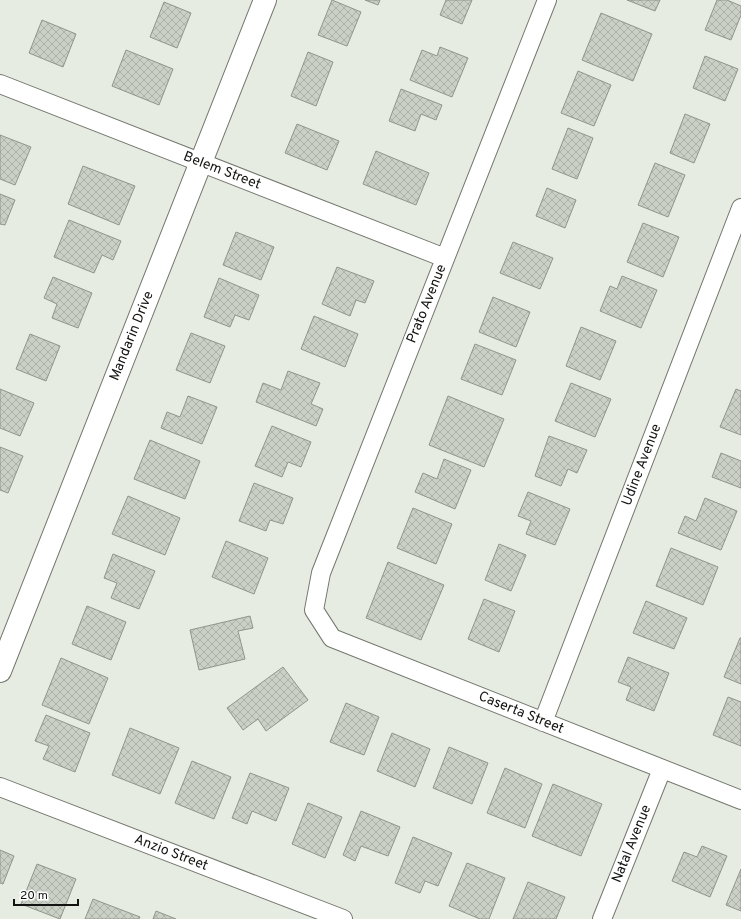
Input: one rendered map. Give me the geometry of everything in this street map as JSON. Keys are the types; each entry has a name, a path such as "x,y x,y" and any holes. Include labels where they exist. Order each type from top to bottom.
{"street":[{"name":"Mandarin Drive","path":"0,671 264,0"},
{"name":"Prato Avenue","path":"314,610 321,573 547,0"},
{"name":"Belem Street","path":"0,84 445,258"},
{"name":"Udine Avenue","path":"543,722 741,208"},
{"name":"Caserta Street","path":"314,610 332,638 741,800"},
{"name":"Natal Avenue","path":"602,919 662,769"},
{"name":"Anzio Street","path":"0,787 343,919"}],"building":[{"path":"332,0 361,12 347,46 318,35"},
{"path":"365,0 380,0 378,5"},
{"path":"446,0 472,0 462,24 440,15"},
{"path":"627,0 660,0 655,11"},
{"path":"717,0 727,0 741,6 741,15 731,40 705,30"},
{"path":"164,2 191,13 177,48 150,37"},
{"path":"601,13 652,34 633,81 582,60"},
{"path":"42,20 76,34 63,67 29,53"},
{"path":"440,47 468,58 452,97 410,80 422,50 437,56"},
{"path":"126,50 173,69 159,105 112,86"},
{"path":"308,52 333,62 316,106 291,96"},
{"path":"705,56 738,69 725,101 693,88"},
{"path":"578,71 611,85 594,126 561,113"},
{"path":"401,89 442,105 436,120 421,114 415,131 389,121"},
{"path":"685,114 710,124 694,163 670,153"},
{"path":"297,124 339,141 327,170 285,153"},
{"path":"568,128 593,138 577,179 552,169"},
{"path":"0,135 31,147 15,185 0,179"},
{"path":"376,151 429,173 416,205 363,184"},
{"path":"655,163 685,175 668,217 638,205"},
{"path":"83,166 135,186 119,225 68,204"},
{"path":"547,188 576,200 565,228 536,216"},
{"path":"0,194 15,200 5,225 0,224"},
{"path":"69,220 121,241 113,260 102,255 94,273 54,257"},
{"path":"643,223 679,237 663,277 627,262"},
{"path":"236,232 274,247 261,280 223,265"},
{"path":"513,242 553,258 540,289 500,273"},
{"path":"337,267 374,281 365,303 356,300 350,316 322,304"},
{"path":"622,276 657,290 641,328 600,311 610,286 617,289"},
{"path":"53,277 92,293 78,328 52,318 57,304 44,298"},
{"path":"219,278 259,295 249,320 235,315 230,327 204,317"},
{"path":"493,297 530,312 516,347 479,332"},
{"path":"314,316 358,334 345,367 301,349"},
{"path":"581,327 616,341 600,380 566,366"},
{"path":"191,333 225,346 210,383 176,370"},
{"path":"30,334 60,346 46,381 16,369"},
{"path":"475,344 516,360 502,395 461,379"},
{"path":"288,371 320,383 311,404 323,409 316,426 256,402 263,383 281,390"},
{"path":"571,383 611,399 595,437 555,421"},
{"path":"0,389 34,403 20,436 0,428"},
{"path":"736,389 741,391 741,435 720,427"},
{"path":"188,396 217,407 202,444 161,428 167,412 180,417"},
{"path":"448,396 504,419 484,467 429,445"},
{"path":"272,426 311,442 301,467 288,462 282,477 255,466"},
{"path":"549,436 587,450 577,473 568,469 561,486 535,476"},
{"path":"150,440 200,461 185,499 134,479"},
{"path":"0,447 23,456 8,493 0,490"},
{"path":"721,453 741,461 741,488 712,477"},
{"path":"444,459 471,470 455,509 415,492 423,473 437,479"},
{"path":"254,483 293,498 283,524 270,520 266,531 239,521"},
{"path":"528,492 570,509 555,545 526,534 531,521 518,516"},
{"path":"128,496 180,518 165,555 112,534"},
{"path":"705,498 737,511 721,550 678,533 685,516 696,521"},
{"path":"413,508 452,524 436,564 397,548"},
{"path":"226,541 268,558 254,594 212,577"},
{"path":"499,544 526,555 511,591 485,580"},
{"path":"671,548 718,567 703,605 656,586"},
{"path":"113,554 155,571 139,609 111,598 117,583 104,578"},
{"path":"388,562 444,585 421,640 366,618"},
{"path":"484,599 515,611 499,652 468,639"},
{"path":"646,601 687,618 674,649 633,633"},
{"path":"87,606 126,622 111,660 72,644"},
{"path":"250,616 253,628 238,631 245,659 199,670 190,630"},
{"path":"741,638 741,684 724,677"},
{"path":"628,657 669,673 654,711 626,700 631,687 618,682"},
{"path":"61,658 108,678 89,724 42,705"},
{"path":"283,667 308,700 266,731 258,719 243,730 227,708"},
{"path":"728,697 741,702 741,746 713,735"},
{"path":"346,703 379,717 364,755 330,742"},
{"path":"46,715 90,733 75,772 43,759 49,746 35,741"},
{"path":"130,728 179,748 160,794 112,775"},
{"path":"392,733 430,749 415,787 377,771"},
{"path":"449,747 488,763 472,804 433,788"},
{"path":"192,761 231,777 214,819 175,803"},
{"path":"505,768 542,784 525,828 487,813"},
{"path":"250,773 289,788 276,821 252,811 247,824 232,818"},
{"path":"553,784 602,804 581,856 532,836"},
{"path":"308,803 342,817 325,858 292,844"},
{"path":"361,811 400,827 388,856 361,846 355,861 343,855"},
{"path":"413,837 452,853 438,886 425,881 420,893 395,883"},
{"path":"702,846 727,856 710,897 672,881 684,852 697,857"},
{"path":"0,850 14,856 3,884 0,883"},
{"path":"467,863 505,878 489,919 480,919 449,906"},
{"path":"37,864 76,879 60,919 21,904"},
{"path":"741,869 741,911 726,905"},
{"path":"528,882 565,897 556,919 513,919"},
{"path":"93,899 140,917 139,919 85,919"},
{"path":"156,911 176,919 153,919"}]}
